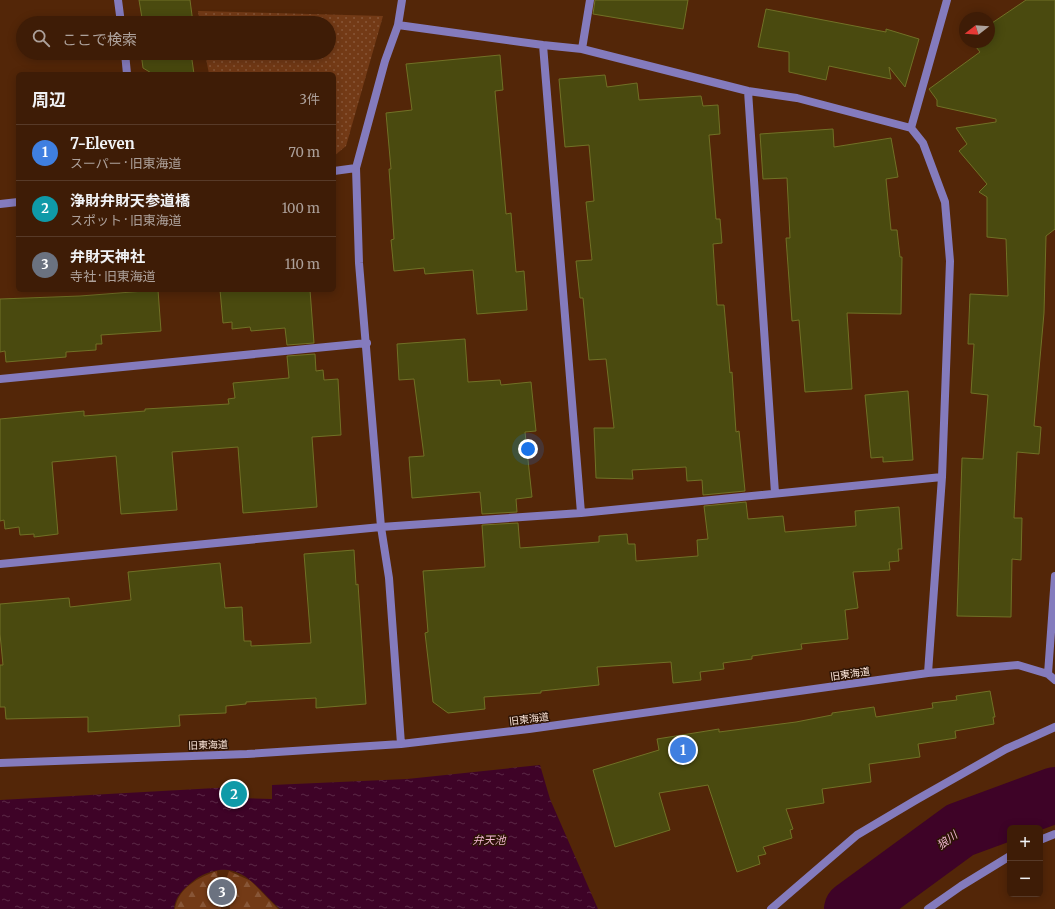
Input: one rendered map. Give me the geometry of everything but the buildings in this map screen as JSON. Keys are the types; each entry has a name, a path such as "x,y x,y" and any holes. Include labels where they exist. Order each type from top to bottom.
{"street":[{"path":"118,0 120,16"},
{"path":"402,0 398,25 385,61 356,168 358,263 367,344 381,527 390,578 402,744"},
{"path":"582,49 590,0"},
{"path":"911,128 947,0"},
{"path":"398,25 582,49 748,91 797,98 911,128 923,142 945,202 950,261 942,477 928,673"},
{"path":"543,45 581,513"},
{"path":"126,60 127,72"},
{"path":"748,91 775,493"},
{"path":"336,171 356,168"},
{"path":"0,204 16,202"},
{"path":"0,379 367,344"},
{"path":"0,564 381,527 581,513 942,477"},
{"path":"1048,674 1055,576"},
{"name":"旧東海道","path":"0,763 247,754 402,744 529,729 928,673 1018,665 1048,674 1055,680"},
{"path":"771,909 794,887 857,835 1006,749 1055,728"},
{"path":"1043,839 1055,834"},
{"path":"928,909 961,886 1007,858"}],"green space":[{"path":"198,11 383,16 346,146 336,154 336,72 209,72 206,60 336,60 336,16 199,16"},
{"path":"217,871 221,909 175,909 180,895 190,884"},
{"path":"229,871 251,881 278,909 230,909 226,880"}],"water":[{"name":"弁天池","path":"540,765 550,799 598,909 280,909 258,887 243,875 234,871 225,870 214,871 200,876 180,894 174,909 0,909 0,800 234,787 232,798 272,799 272,785 407,779"}],"waterway":[{"name":"狼川","path":"852,909 960,830 1055,795"}],"place":[{"name":"7-Eleven","path":"683,750"},
{"name":"浄財弁財天参道橋","path":"234,794"},
{"name":"弁財天神社","path":"222,892"}]}
